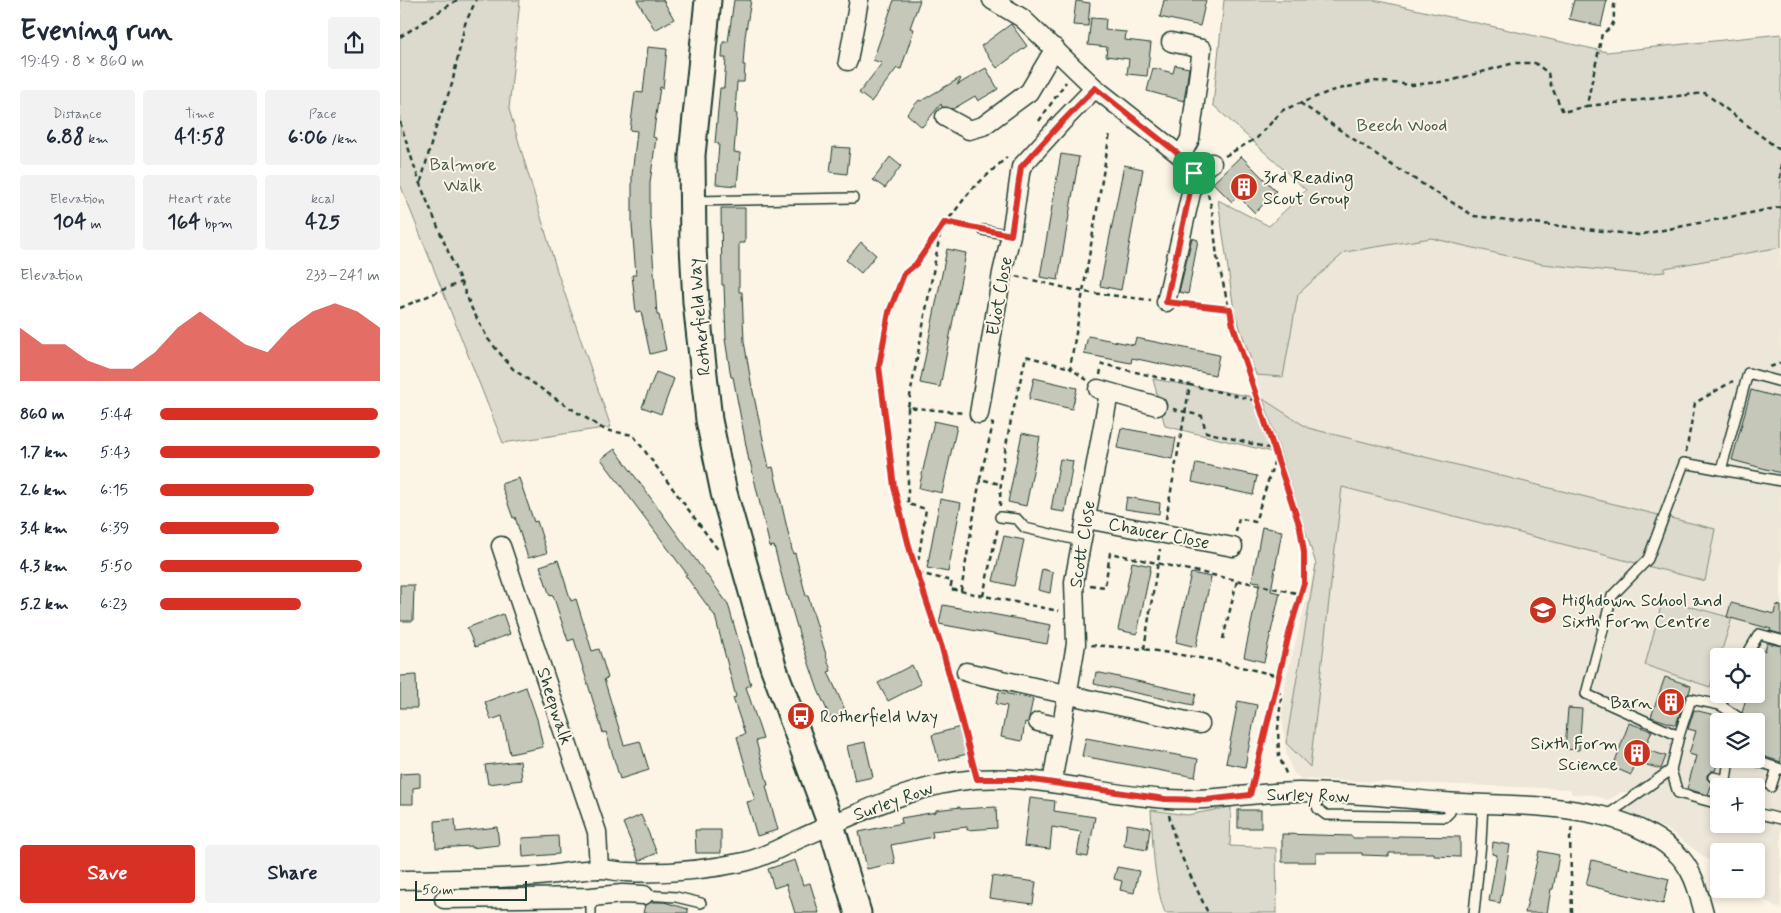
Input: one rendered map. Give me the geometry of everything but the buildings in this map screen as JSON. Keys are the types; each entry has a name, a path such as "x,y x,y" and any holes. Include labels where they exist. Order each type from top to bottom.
{"street":[{"name":"Rotherfield Way","path":"708,0 692,155 696,302 708,420 724,493 773,666 831,826 858,913"},
{"path":"848,61 859,0"},
{"path":"992,0 1022,18 1095,88 1191,165 1194,173 1166,302"},
{"path":"1171,42 1202,49 1190,139 1181,156"},
{"path":"945,117 969,130 983,126 1029,92 1055,48"},
{"name":"Eliot Close","path":"979,414 1002,273 1011,235 1021,167 1095,88"},
{"path":"1194,173 1212,163"},
{"path":"1103,391 1157,406"},
{"name":"Scott Close","path":"1052,783 1076,644 1074,582 1086,519 1103,391"},
{"name":"Chaucer Close","path":"1086,519 1233,547"},
{"name":"Sheepwalk","path":"502,546 597,832 591,905"},
{"path":"966,672 1200,724"},
{"path":"1038,722 1061,727"},
{"name":"Surley Row","path":"400,880 540,876 594,869 626,872 679,872 748,861 919,789 944,783 977,779 1026,779 1165,799 1206,800 1305,792 1574,810 1606,816 1627,823 1675,851 1686,863 1697,886 1704,913"},
{"path":"444,899 591,905 622,894 644,895"}],"lane":[{"path":"692,201 853,198"},
{"path":"983,230 1011,235"},
{"path":"1721,470 1748,374 1781,382"},
{"path":"1678,736 1586,694 1612,596 1648,559 1684,463 1781,481"},
{"path":"1000,517 1017,519 1025,528 1081,541"},
{"path":"1751,648 1759,634 1781,640"},
{"path":"1710,802 1678,794 1672,770 1678,736 1691,699 1720,705 1732,713"},
{"path":"1765,764 1779,768 1771,787"},
{"path":"1713,777 1726,780 1728,768"},
{"path":"1606,816 1672,770"},
{"path":"1474,913 1483,804"},
{"path":"1765,815 1781,819"},
{"path":"644,895 676,897 702,903"}],"path":[{"path":"400,38 457,0"},
{"path":"420,184 434,133 452,84 465,24 476,0"},
{"path":"1587,106 1590,81 1598,58 1602,33 1610,29 1614,23 1613,8 1615,0"},
{"path":"1212,163 1257,138 1283,110 1331,91 1374,81 1412,85 1450,81 1514,63 1535,63 1548,73 1550,83 1563,112 1587,106 1705,93 1781,151"},
{"path":"1036,126 1075,68"},
{"path":"1300,103 1474,216 1638,235 1781,207"},
{"path":"400,122 401,130 420,184 472,309 488,339 513,369 552,398 605,430 633,435 722,554 744,566"},
{"path":"1070,368 1110,133"},
{"path":"977,779 942,648 917,572 894,487 879,366 889,312 904,274 916,264 942,225 971,190 1009,155"},
{"path":"1781,164 1781,182"},
{"path":"1194,173 1206,185 1212,210 1217,257 1233,326 1300,527 1304,552 1304,583 1250,795"},
{"path":"945,222 983,230"},
{"path":"917,572 926,509 908,504 908,407 942,225"},
{"path":"1002,273 1083,292 1230,309"},
{"path":"400,308 461,281"},
{"path":"983,596 1000,517 1000,484 1010,427 1026,356 1070,368 1103,391"},
{"path":"1103,391 1102,364 1258,401"},
{"path":"1684,463 1695,403 1748,374"},
{"path":"1144,649 1190,386"},
{"path":"1157,406 1202,416 1206,432 1273,449"},
{"path":"908,407 979,414 992,424 980,479 961,591"},
{"path":"1233,547 1239,518 1256,522 1276,455"},
{"path":"980,479 1000,484"},
{"path":"1074,582 1105,587 1110,553 1301,594"},
{"path":"917,572 952,581 950,589 1075,614"},
{"path":"1223,640 1237,581"},
{"path":"1076,644 1144,649 1212,660 1279,676"},
{"path":"1277,686 1281,698 1278,756 1285,773 1305,792"},
{"path":"1165,799 1177,847 1208,913"},
{"path":"1572,913 1570,838 1574,810"}],"shaded area":[{"name":"Highdown School and Sixth Form Centre","path":"1431,238 1542,264 1665,268 1781,247 1781,910 1762,898 1765,898 1765,843 1710,843 1710,861 1667,829 1625,811 1640,792 1622,792 1608,800 1594,795 1572,794 1570,789 1301,779 1293,772 1286,753 1282,714 1286,678 1316,564 1234,310 1345,252"}],"green space":[{"name":"Balmore Walk","path":"400,0 520,0 509,109 557,271 611,427 503,443 400,184"},
{"name":"Beech Wood","path":"1224,0 1374,0 1607,52 1781,34 1781,247 1665,268 1665,272 1640,274 1542,264 1431,238 1345,252 1298,294 1283,377 1256,375 1234,310 1218,200 1269,226 1306,190 1213,105"},
{"path":"1153,379 1254,397 1272,452 1165,426"},
{"path":"1263,399 1308,428 1715,529 1705,581 1342,487 1310,767 1286,743 1316,564"},
{"path":"1663,599 1732,618 1722,648 1710,648 1710,687 1645,665"},
{"path":"1231,807 1230,846 1276,848 1277,913 1165,913 1156,875 1151,810 1187,815"}],"place":[{"name":"3rd Reading Scout Group","path":"1244,187"},
{"name":"Highdown School and Sixth Form Centre","path":"1543,610"},
{"name":"Barn","path":"1671,702"},
{"name":"Rotherfield Way","path":"801,716"},
{"name":"Sixth Form Science","path":"1637,753"}],"route":[{"path":"1095,88 1181,156 1191,165 1194,173 1166,302 1230,309 1233,326 1300,527 1304,552 1304,583 1290,630 1250,795 1206,800 1165,799 1026,779 977,779 942,648 911,554 894,487 879,366 889,312 904,274 916,264 945,222 1011,235 1021,167 1095,88"}]}
